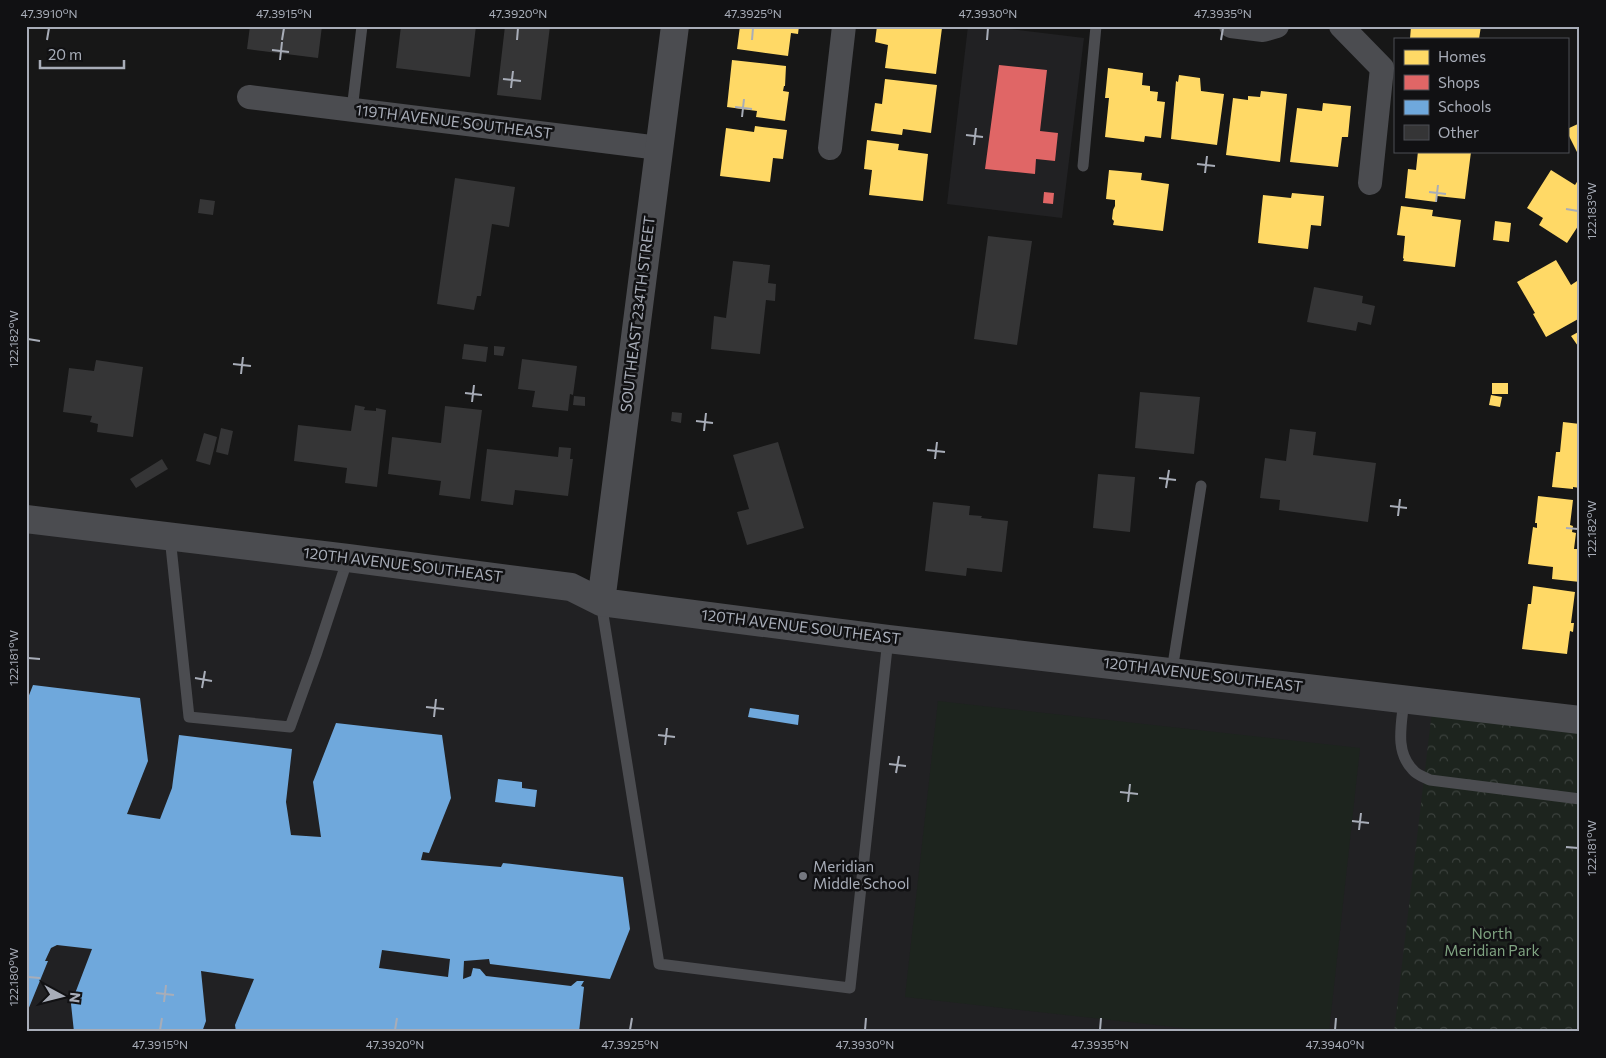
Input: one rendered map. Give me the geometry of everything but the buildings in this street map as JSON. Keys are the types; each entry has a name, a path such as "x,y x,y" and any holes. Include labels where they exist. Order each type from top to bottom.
{"street":[{"name":"SOUTHEAST 234TH STREET","path":"602,602 675,26"},
{"path":"830,148 844,26"},
{"path":"1231,26 1263,30 1277,26"},
{"path":"1341,26 1382,68 1370,183"},
{"name":"119TH AVENUE SOUTHEAST","path":"249,97 659,148"},
{"name":"120TH AVENUE SOUTHEAST","path":"26,519 571,587 602,602 888,639 1580,720"}],"lane":[{"path":"352,110 362,26"},
{"path":"1083,166 1096,26"},
{"path":"1172,671 1201,486"},
{"path":"170,537 189,717 290,727 348,558"},
{"path":"602,602 659,964 850,988 888,639"},
{"path":"1404,699 1400,744 1404,759 1414,772 1430,780 1580,799"}],"shaded area":[{"path":"968,26 984,26 1084,38 1062,218 947,204"},
{"name":"Meridian Middle School","path":"26,520 1580,721 1580,1032 26,1032"}],"green space":[{"name":"North Meridian Park","path":"1434,694 1580,714 1580,1032 1394,1032"},
{"path":"938,701 1360,748 1329,1032 1218,1032 905,997"}],"place":[{"name":"Meridian Middle School","path":"803,876"}]}
